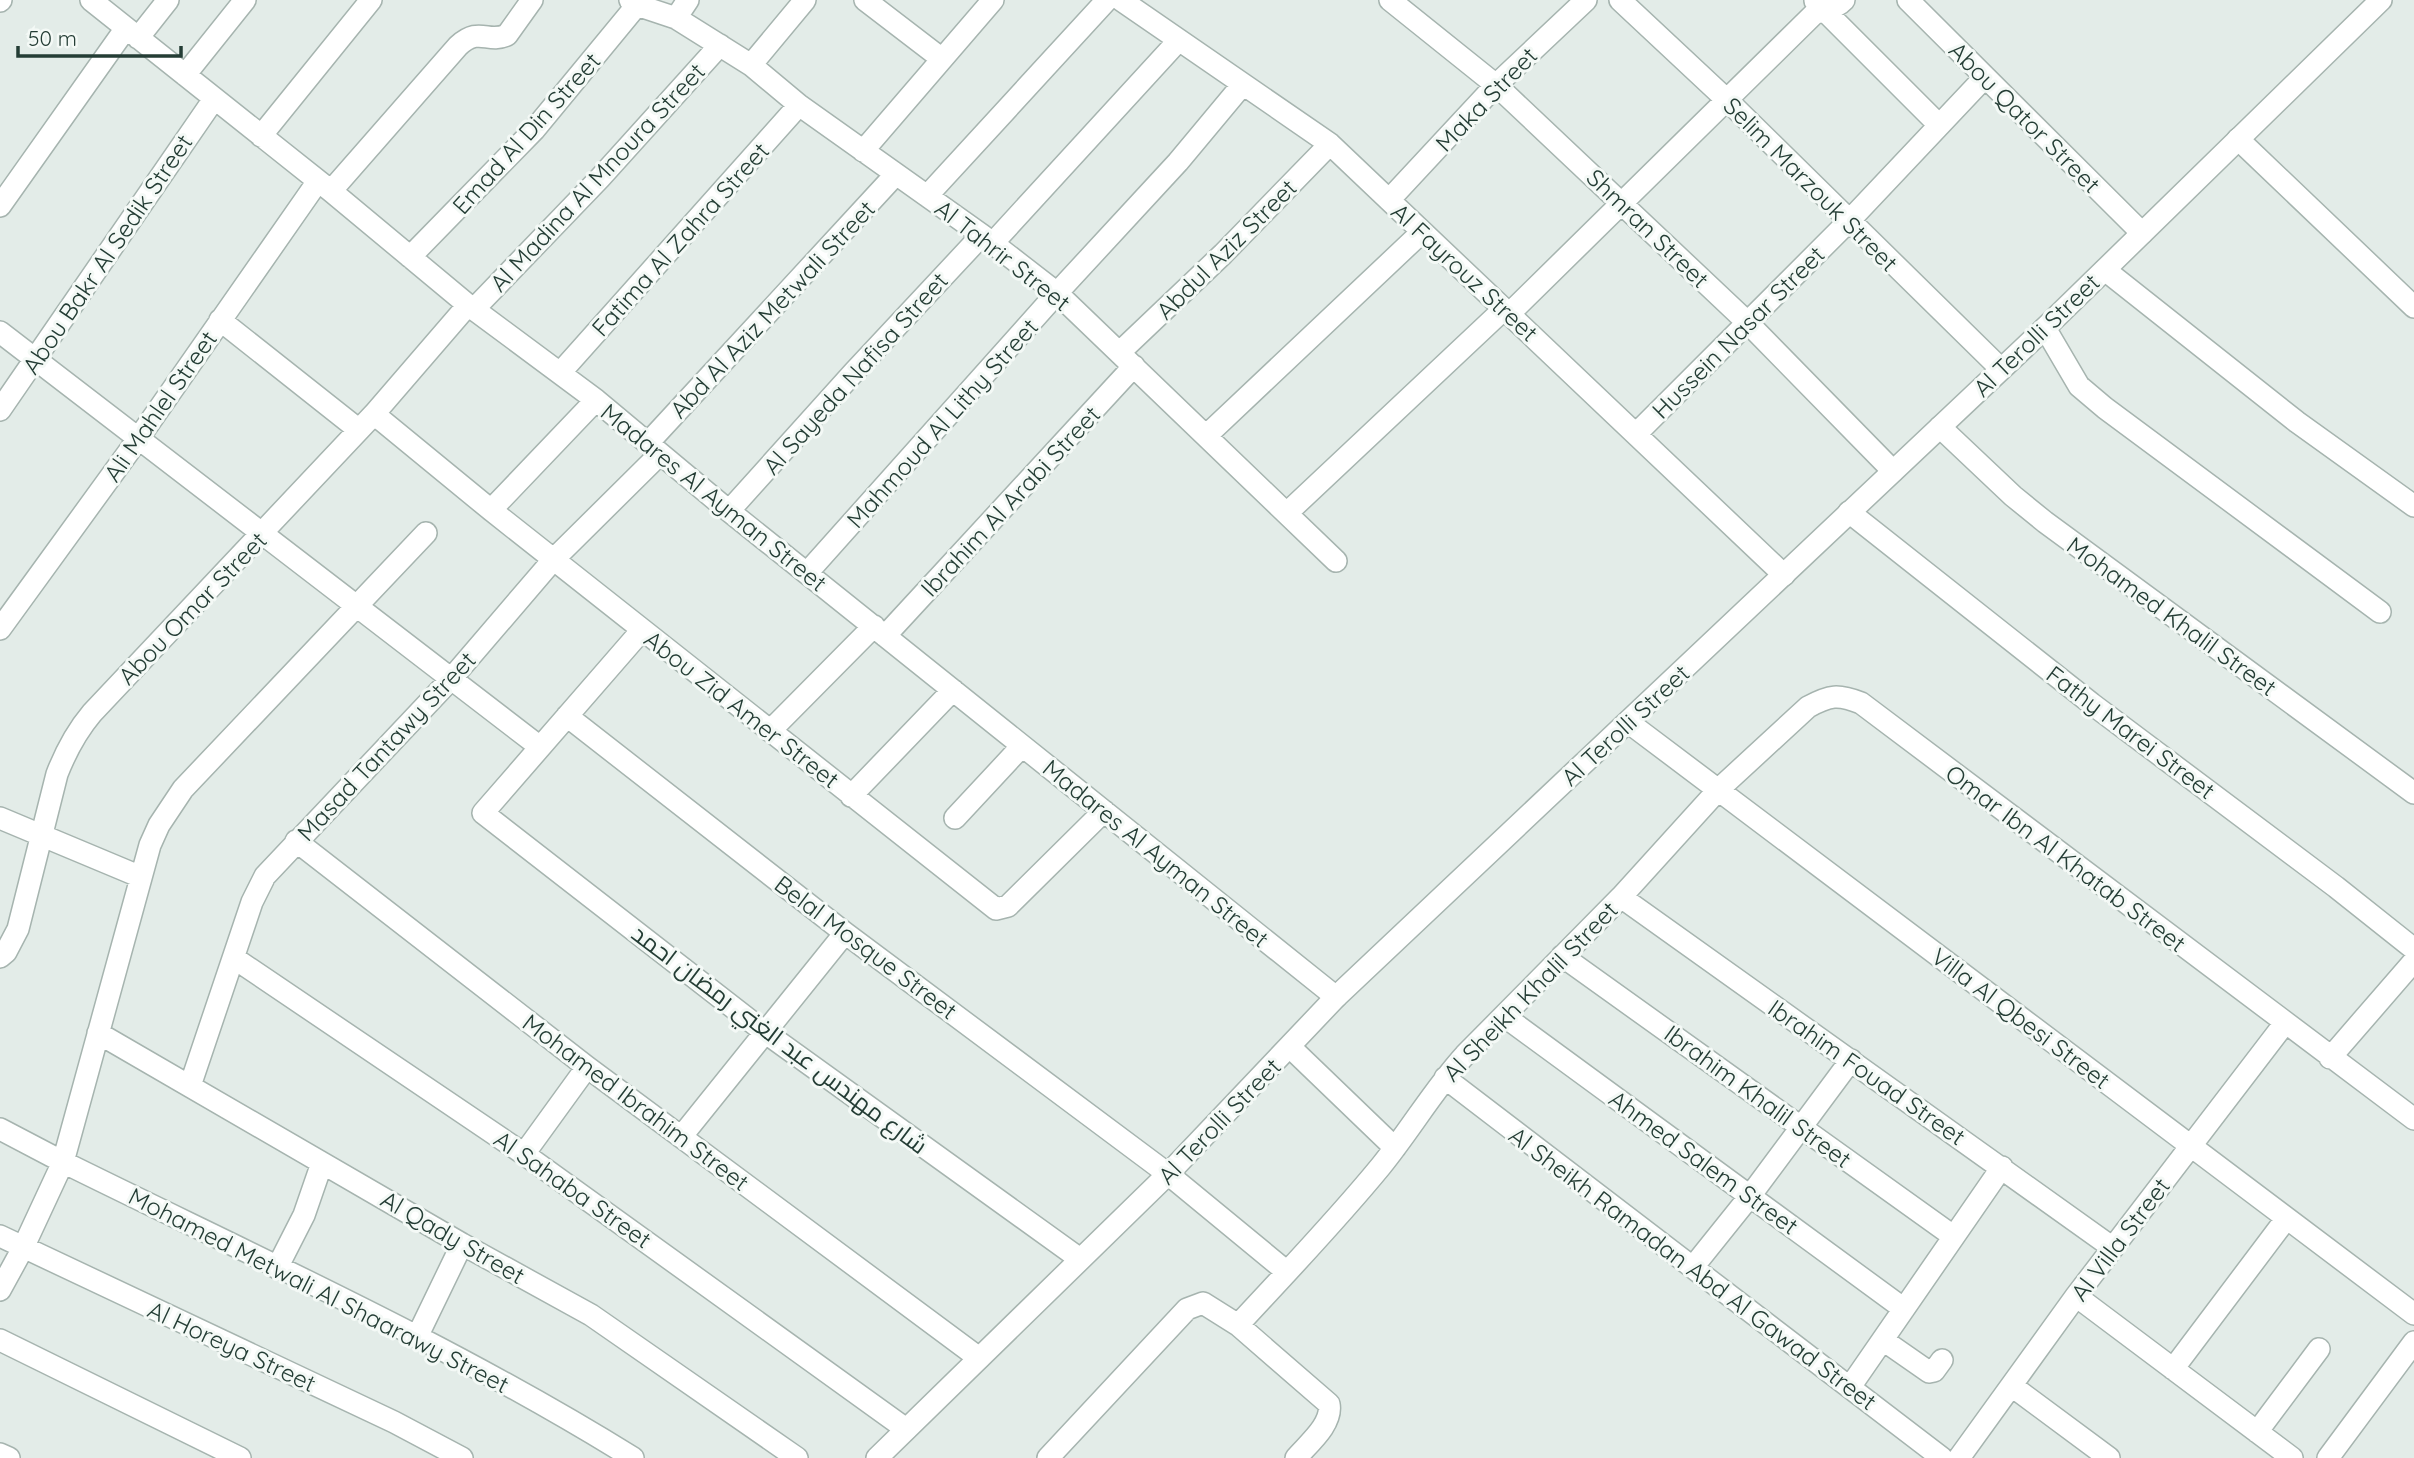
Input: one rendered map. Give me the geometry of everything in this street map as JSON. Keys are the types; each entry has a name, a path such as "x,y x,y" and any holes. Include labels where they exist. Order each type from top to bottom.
{"street":[{"name":"Madares Al Ayman Street","path":"90,0 471,307 596,400 729,511 1336,998"},
{"path":"0,206 132,33 168,0"},
{"path":"185,75 245,0"},
{"path":"261,136 372,0"},
{"name":"Ali Mahlel Street","path":"0,629 138,439 220,320 324,186 466,38 477,35 494,38 507,35 532,0"},
{"path":"676,18 688,0"},
{"path":"751,65 806,0"},
{"path":"866,0 942,60"},
{"path":"863,151 993,0"},
{"path":"927,196 1107,0"},
{"name":"Al Fayrouz Street","path":"1121,0 1331,144 1784,575"},
{"name":"Shmran Street","path":"1390,0 1496,85 1747,322 1893,471"},
{"name":"Maka Street","path":"1389,201 1496,85 1586,0"},
{"name":"Selim Marzouk Street","path":"1620,0 1728,101 2001,369"},
{"path":"1818,5 1833,8 1844,0"},
{"name":"Abou Qator Street","path":"1908,0 2142,233"},
{"name":"Al Terolli Street","path":"877,1458 1168,1174 1336,998 2045,328 2381,0"},
{"name":"Al Tahrir Street","path":"634,3 676,18 751,65 799,105 987,239 1057,293 1336,561"},
{"name":"Emad Al Din Street","path":"410,257 534,130 634,3"},
{"path":"1287,513 1623,204 1814,14 1818,5"},
{"path":"1818,5 1939,125"},
{"name":"Al Sayeda Nafisa Street","path":"729,511 854,372 1179,40"},
{"name":"Al Madina Al Mnoura Street","path":"471,307 600,178 720,45"},
{"name":"Hussein Nasar Street","path":"1636,434 1849,221 1985,77"},
{"name":"Mahmoud Al Lithy Street","path":"807,573 1178,162 1242,84"},
{"name":"Abou Bakr Al Sedik Street","path":"0,410 214,99"},
{"name":"Fatima Al Zahra Street","path":"560,373 799,105"},
{"path":"2238,139 2414,307"},
{"name":"Abdul Aziz Street","path":"1127,359 1223,254 1331,144"},
{"name":"Abd Al Aziz Metwali Street","path":"654,449 896,174"},
{"path":"1207,435 1422,232"},
{"path":"2105,270 2297,422 2414,506"},
{"name":"Abou Omar Street","path":"0,957 18,929 57,774 77,731 471,307"},
{"path":"220,320 359,430"},
{"path":"2045,328 2080,386 2105,408 2380,612"},
{"path":"0,332 540,747 642,630"},
{"name":"Ibrahim Al Arabi Street","path":"770,731 880,631 1127,359"},
{"path":"491,510 596,400"},
{"name":"Abou Zid Amer Street","path":"374,414 491,510 996,909 1008,906 1104,811"},
{"name":"Mohamed Khalil Street","path":"1940,427 2013,496 2045,522 2414,793"},
{"name":"Masad Tantawy Street","path":"190,1086 257,888 265,876 451,679 654,449"},
{"name":"Fathy Marei Street","path":"1849,512 2092,704 2336,887 2414,949"},
{"path":"0,1290 23,1248 62,1162 150,845 159,825 183,789 426,533"},
{"path":"851,796 953,690"},
{"name":"Omar Ibn Al Khatab Street","path":"1719,789 1808,707 1825,698 1843,696 1861,703 2414,1119"},
{"name":"Belal Mosque Street","path":"568,716 845,933 1168,1174 1287,1272"},
{"name":"Villa Al Qbesi Street","path":"1628,722 2414,1314"},
{"path":"955,818 1022,746"},
{"name":"شارع مهندس عبد الغني رمضان احمد","path":"540,747 483,813 766,1033 1080,1259"},
{"name":"Al Sheikh Khalil Street","path":"1238,1325 1395,1148 1445,1078 1620,897 1719,789"},
{"path":"0,818 141,877"},
{"name":"Mohamed Ibrahim Street","path":"296,842 587,1068 979,1358"},
{"name":"Ibrahim Fouad Street","path":"1620,897 2113,1248"},
{"path":"681,1137 845,933"},
{"name":"Ibrahim Khalil Street","path":"1562,956 1953,1236"},
{"name":"Al Sahaba Street","path":"233,958 524,1154 906,1429"},
{"path":"2330,1058 2414,961"},
{"name":"Ahmed Salem Street","path":"1504,1016 1904,1309"},
{"name":"Al Villa Street","path":"1959,1458 2076,1296 2285,1023"},
{"name":"Al Qady Street","path":"98,1033 590,1315 797,1458"},
{"path":"1290,1047 1395,1148"},
{"path":"1693,1267 1750,1196 1851,1060"},
{"path":"524,1154 587,1068"},
{"name":"Al Sheikh Ramadan Abd Al Gawad Street","path":"1445,1078 1942,1458"},
{"name":"Mohamed Metwali Al Shaarawy Street","path":"0,1129 417,1337 538,1400 633,1458"},
{"path":"277,1268 304,1215 322,1163"},
{"path":"1850,1387 2002,1167"},
{"path":"2173,1369 2286,1219"},
{"name":"Al Horeya Street","path":"0,1236 394,1422 462,1458"},
{"path":"417,1337 462,1244"},
{"path":"2076,1296 2292,1458"},
{"path":"1048,1458 1187,1309 1203,1303 1238,1325 1329,1404 1326,1422 1296,1458"},
{"path":"0,1340 240,1458"},
{"path":"1883,1340 1929,1372 1934,1371 1942,1360"},
{"path":"2328,1458 2414,1342"},
{"path":"2257,1432 2319,1349"},
{"path":"2012,1386 2109,1458"},
{"path":"0,1454 9,1458"}]}
